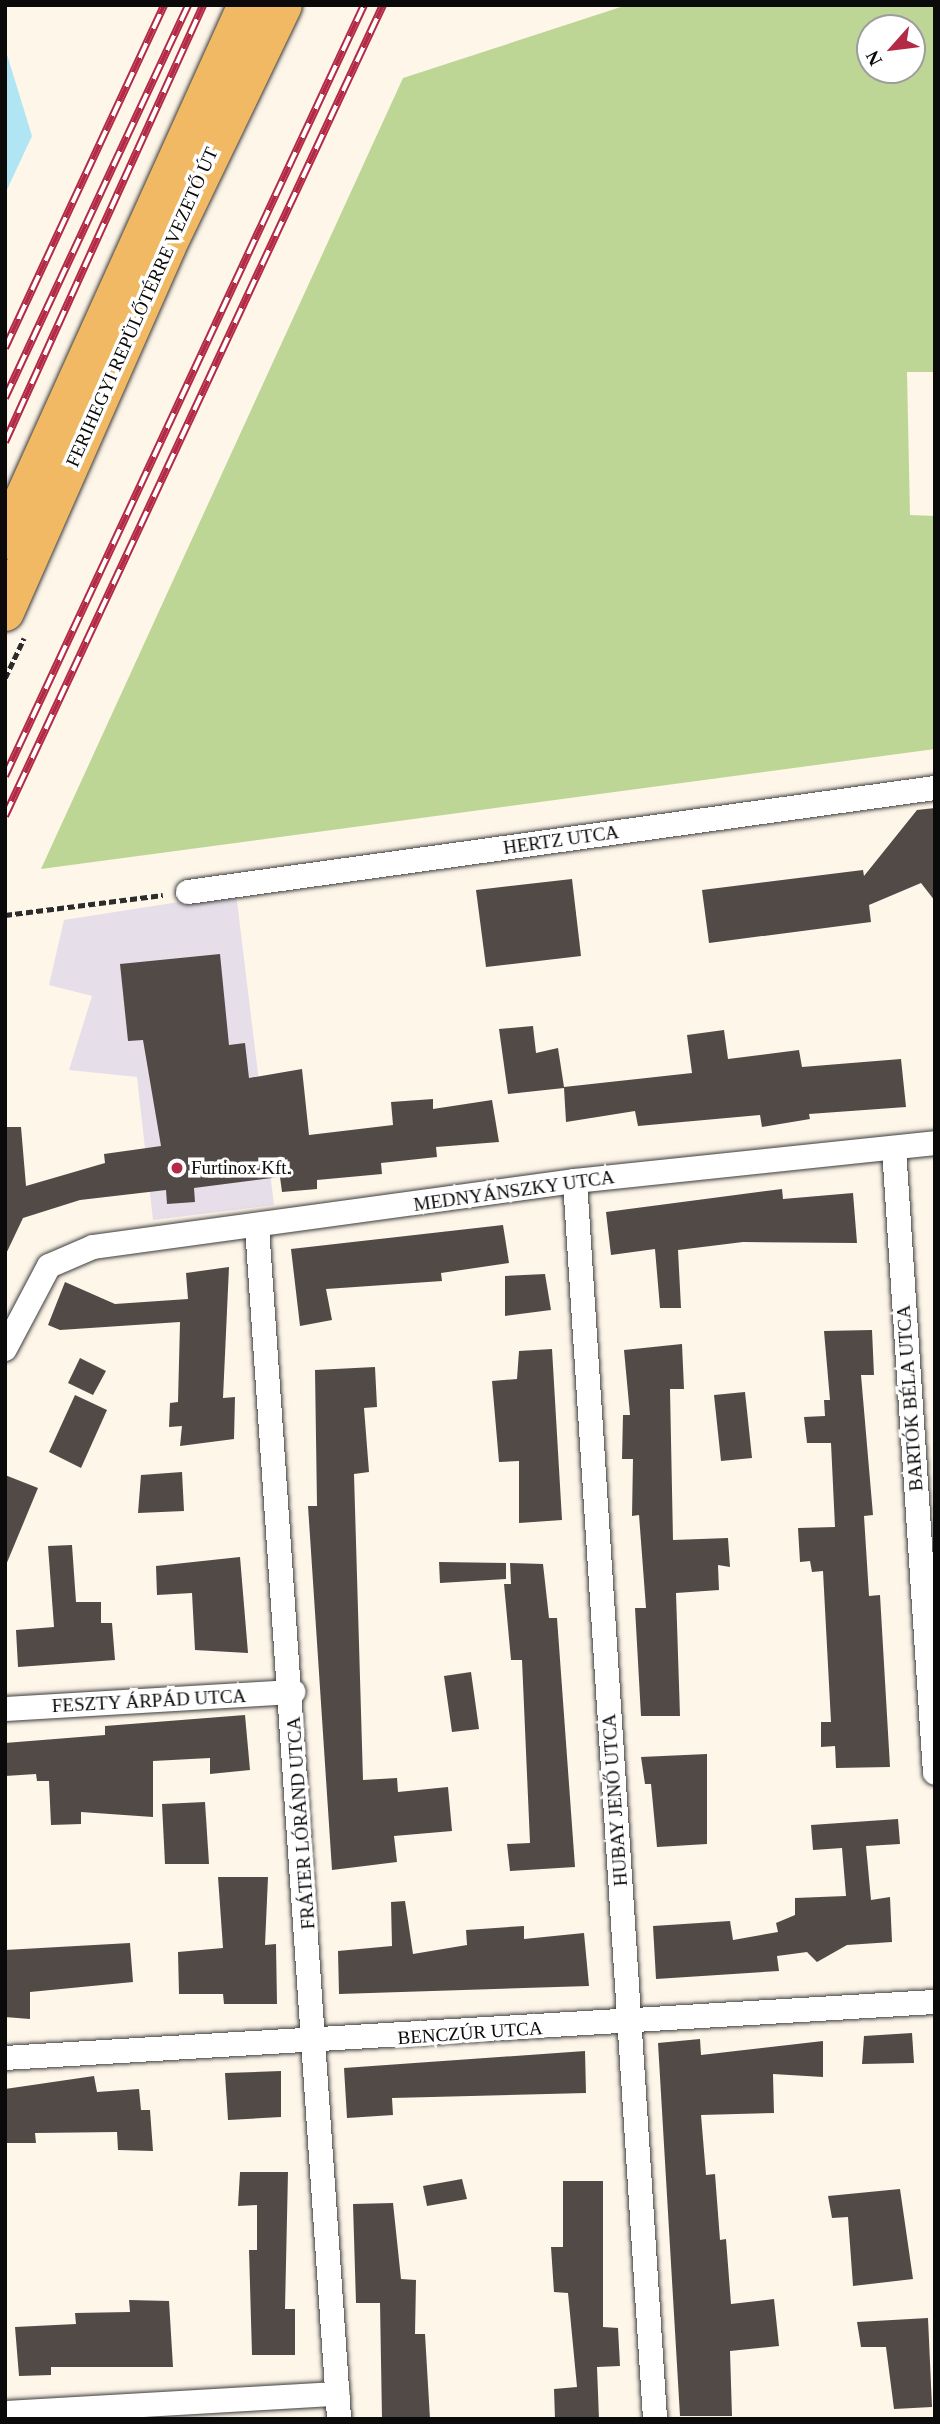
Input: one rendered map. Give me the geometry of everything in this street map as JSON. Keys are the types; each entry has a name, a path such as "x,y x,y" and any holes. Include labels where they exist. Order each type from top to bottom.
{"main road":[{"name":"FERIHEGYI REPÜLŐTÉRRE VEZETŐ ÚT","path":"5,540 247,5"},
{"name":"FERIHEGYI REPÜLŐTÉRRE VEZETŐ ÚT","path":"5,611 167,246 283,5"}],"street":[{"name":"HERTZ UTCA","path":"188,892 935,788"},
{"name":"MEDNYÁNSZKY UTCA","path":"5,1349 49,1266 93,1247 257,1227 575,1181 935,1143"},
{"name":"BARTÓK BÉLA UTCA","path":"894,1148 935,1773"},
{"name":"HUBAY JENŐ UTCA","path":"575,1181 655,2419"},
{"name":"FRÁTER LÓRÁND UTCA","path":"257,1227 293,1692 338,2419"},
{"name":"FESZTY ÁRPÁD UTCA","path":"5,1709 293,1692"},
{"name":"BENCZÚR UTCA","path":"5,2058 314,2043 935,2002"},
{"path":"5,2413 337,2394"}],"path":[{"path":"5,915 188,892"}],"shaded area":[{"name":"Furtinox Kft.","path":"236,893 274,1205 153,1220 137,1077 69,1070 92,996 49,985 64,920"}],"green space":[{"path":"627,5 935,5 935,372 907,372 910,515 935,516 935,749 41,869 403,78"}],"water":[{"path":"5,48 32,136 5,194"}],"building":[{"path":"935,808 935,901 921,883 869,905 871,922 709,943 702,890 863,870 864,876 917,810"},
{"path":"572,879 581,956 486,967 476,890"},
{"path":"220,954 229,1045 245,1043 249,1078 302,1069 309,1135 393,1125 391,1102 433,1099 433,1109 492,1100 499,1142 436,1147 437,1157 381,1163 382,1174 317,1180 317,1189 282,1192 280,1177 194,1188 195,1202 167,1204 166,1190 80,1200 23,1218 5,1256 5,1127 21,1127 26,1186 105,1163 104,1154 161,1146 143,1040 128,1041 120,964"},
{"path":"533,1026 536,1053 558,1048 564,1087 692,1073 687,1035 724,1030 728,1059 799,1050 802,1067 901,1059 906,1107 809,1114 810,1119 762,1127 760,1115 638,1126 635,1111 566,1122 564,1088 508,1094 499,1029"},
{"path":"782,1189 783,1199 853,1193 857,1243 743,1242 678,1250 681,1308 660,1308 655,1249 611,1255 606,1212"},
{"path":"503,1225 509,1263 441,1273 442,1281 326,1289 332,1320 300,1326 291,1249"},
{"path":"229,1267 223,1398 235,1397 234,1439 180,1446 182,1426 169,1427 170,1403 178,1402 180,1322 60,1330 48,1325 65,1282 115,1304 188,1299 186,1273"},
{"path":"545,1274 551,1310 505,1316 505,1276"},
{"path":"872,1330 874,1375 861,1375 873,1515 864,1516 869,1596 880,1595 890,1767 836,1768 835,1746 821,1747 821,1722 831,1722 823,1571 812,1572 810,1561 800,1562 798,1528 835,1527 831,1443 807,1443 804,1417 825,1416 824,1400 830,1400 824,1331"},
{"path":"682,1344 684,1389 670,1389 673,1540 728,1538 730,1567 718,1565 719,1590 676,1593 680,1716 641,1716 635,1608 646,1608 639,1515 632,1516 633,1459 622,1459 623,1415 630,1415 624,1350"},
{"path":"552,1349 562,1520 519,1523 519,1461 499,1462 492,1381 517,1379 519,1351"},
{"path":"80,1358 106,1371 93,1395 68,1383"},
{"path":"375,1367 377,1407 364,1408 369,1472 354,1474 363,1780 397,1778 398,1792 448,1787 452,1831 394,1836 397,1862 332,1870 308,1506 317,1506 315,1370"},
{"path":"745,1392 752,1458 721,1461 714,1395"},
{"path":"75,1395 107,1410 81,1468 49,1452"},
{"path":"182,1472 184,1511 138,1513 141,1475"},
{"path":"5,1475 38,1488 6,1565 5,1565"},
{"path":"72,1545 76,1602 101,1602 101,1623 112,1623 115,1660 18,1667 16,1630 54,1627 48,1546"},
{"path":"240,1557 248,1653 195,1650 192,1593 157,1595 156,1566"},
{"path":"439,1562 506,1563 506,1579 440,1583"},
{"path":"510,1563 543,1564 549,1618 557,1618 575,1867 510,1871 507,1844 530,1843 522,1660 511,1660 504,1584 511,1584"},
{"path":"471,1672 479,1729 452,1732 444,1676"},
{"path":"245,1715 250,1770 210,1774 210,1758 153,1761 153,1817 81,1812 81,1824 51,1825 49,1781 37,1781 36,1774 5,1776 5,1743 105,1735 105,1726"},
{"path":"707,1754 707,1844 657,1847 651,1784 645,1784 641,1757"},
{"path":"205,1802 209,1864 165,1864 162,1804"},
{"path":"898,1819 900,1844 866,1846 871,1900 890,1897 892,1942 847,1945 817,1962 807,1952 777,1956 779,1971 656,1979 653,1926 730,1921 733,1940 778,1932 776,1923 795,1915 795,1898 846,1896 842,1848 813,1850 811,1825"},
{"path":"218,1877 268,1877 265,1945 276,1944 277,2004 224,2004 223,1994 179,1994 178,1952 223,1948"},
{"path":"405,1901 413,1954 467,1945 466,1930 524,1926 524,1939 584,1933 589,1986 339,1994 338,1951 392,1946 391,1902"},
{"path":"130,1943 133,1982 30,1992 30,2019 5,2017 5,1950"},
{"path":"912,2033 914,2063 862,2064 864,2036"},
{"path":"700,2039 701,2055 823,2041 823,2077 773,2074 774,2113 701,2115 706,2175 715,2174 720,2240 726,2239 731,2304 774,2299 779,2346 730,2351 732,2416 680,2416 658,2043"},
{"path":"585,2051 586,2093 392,2098 393,2115 347,2118 344,2068"},
{"path":"281,2071 281,2117 228,2120 225,2073"},
{"path":"94,2076 97,2092 139,2089 141,2110 150,2110 153,2151 118,2150 117,2132 35,2133 36,2143 5,2143 5,2089"},
{"path":"240,2172 288,2172 285,2309 295,2309 295,2355 252,2355 249,2250 257,2250 257,2205 238,2206"},
{"path":"462,2179 467,2199 427,2206 423,2186"},
{"path":"563,2181 603,2181 603,2327 618,2328 620,2366 597,2367 599,2419 555,2419 554,2389 577,2387 568,2293 554,2292 551,2247 563,2247"},
{"path":"900,2189 913,2279 853,2286 848,2217 832,2218 828,2196"},
{"path":"393,2203 401,2279 416,2280 415,2334 425,2334 430,2419 382,2419 380,2303 356,2303 353,2204"},
{"path":"129,2300 169,2301 173,2367 51,2367 51,2375 19,2376 15,2327 76,2324 75,2313 130,2312"},
{"path":"928,2318 932,2407 894,2409 886,2347 861,2347 857,2322"}],"railway":[{"path":"5,348 164,5"},
{"path":"5,398 188,5"},
{"path":"5,442 203,5"},
{"path":"5,776 364,5"},
{"path":"5,816 383,5"}],"place":[{"name":"Furtinox Kft.","path":"177,1168"}]}
